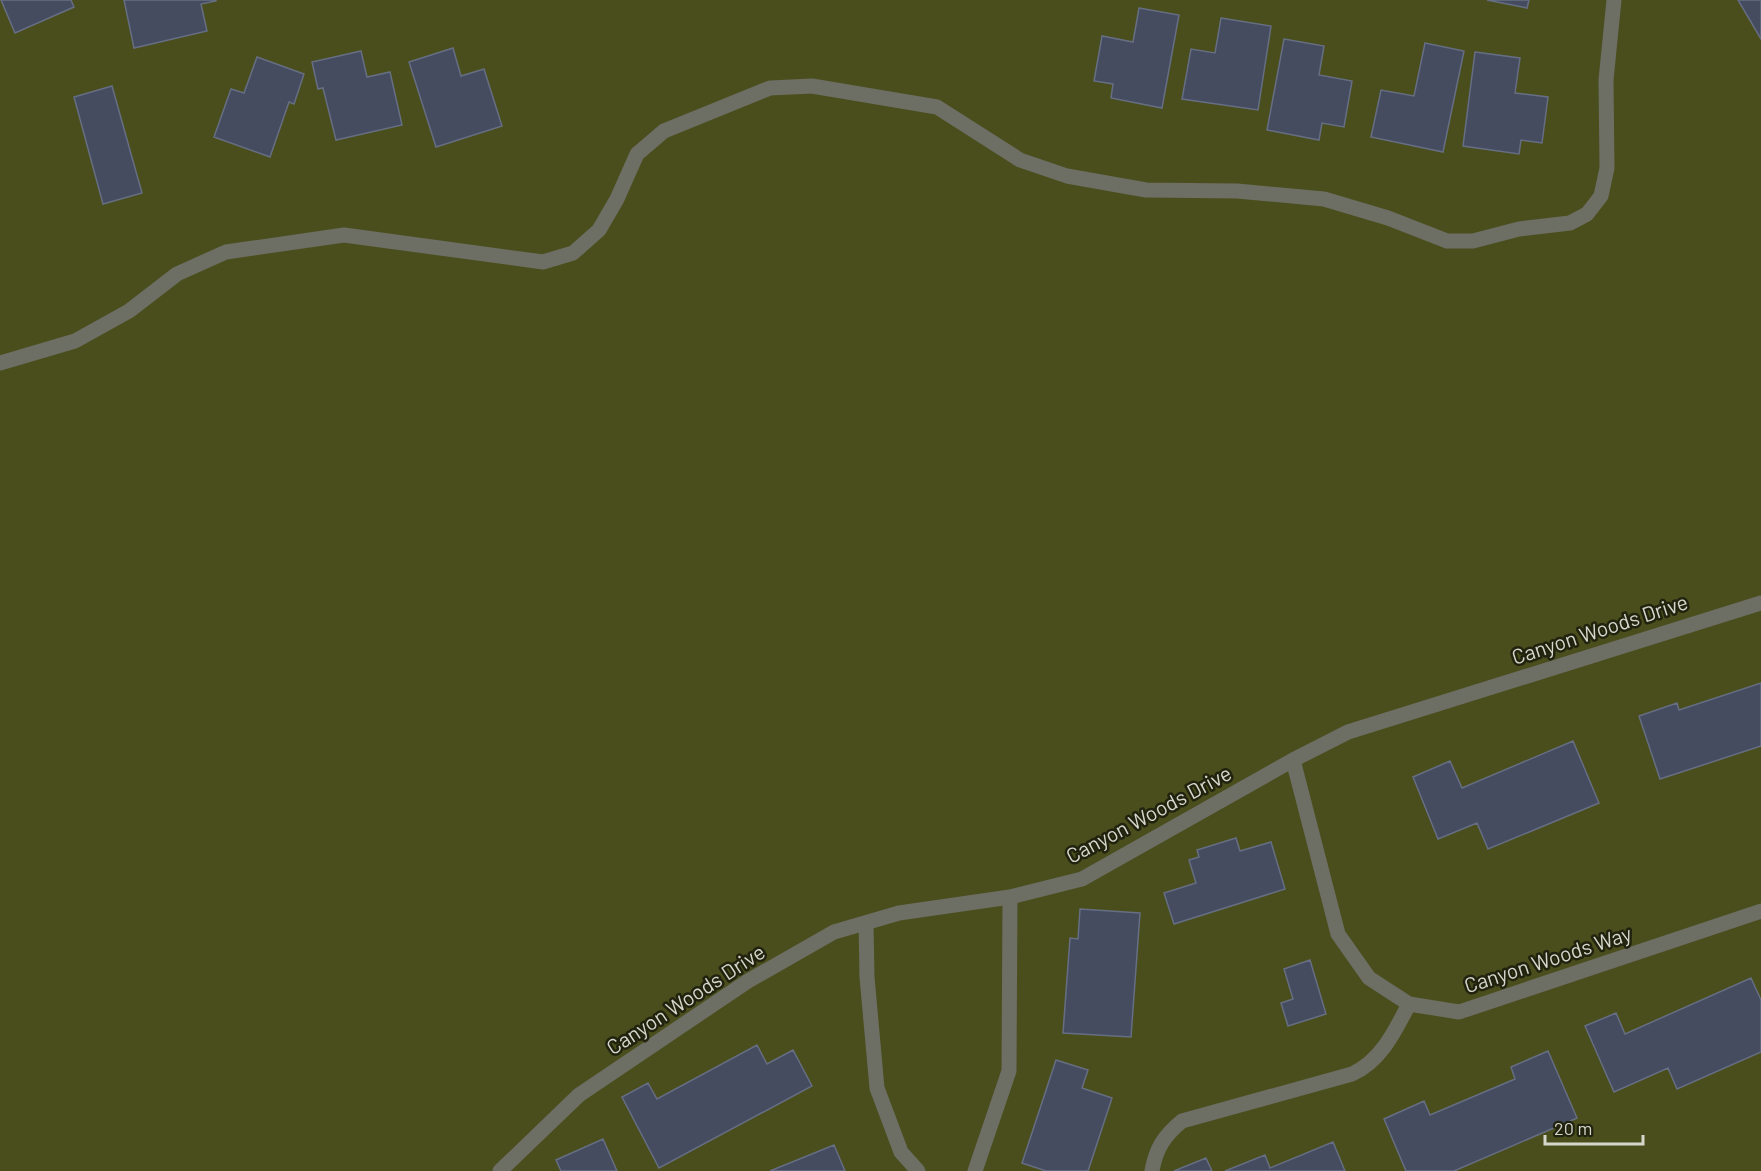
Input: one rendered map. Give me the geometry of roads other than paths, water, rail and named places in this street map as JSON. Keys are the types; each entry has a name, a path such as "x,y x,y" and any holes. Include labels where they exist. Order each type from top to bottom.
{"street":[{"path":"0,363 75,341 129,311 177,274 226,252 344,235 543,262 573,254 599,230 617,199 637,154 664,131 770,88 812,86 938,107 971,126 1020,160 1067,176 1146,190 1237,191 1324,199 1388,218 1447,241 1473,241 1519,229 1570,223 1587,214 1601,196 1607,168 1606,80 1614,0"},
{"name":"Canyon Woods Drive","path":"500,1171 579,1095 748,981 825,937 899,913 1010,897 1082,879 1293,760 1348,732 1761,603"},
{"name":"Canyon Woods Way","path":"1293,760 1338,934 1369,978 1409,1004 1459,1012 1761,911"},
{"path":"975,1171 1010,1071 1010,897"},
{"path":"866,923 867,977 878,1088 901,1152 918,1171"},
{"path":"1152,1171 1156,1151 1167,1134 1182,1121 1352,1074 1368,1067 1392,1035 1409,1004"}]}
